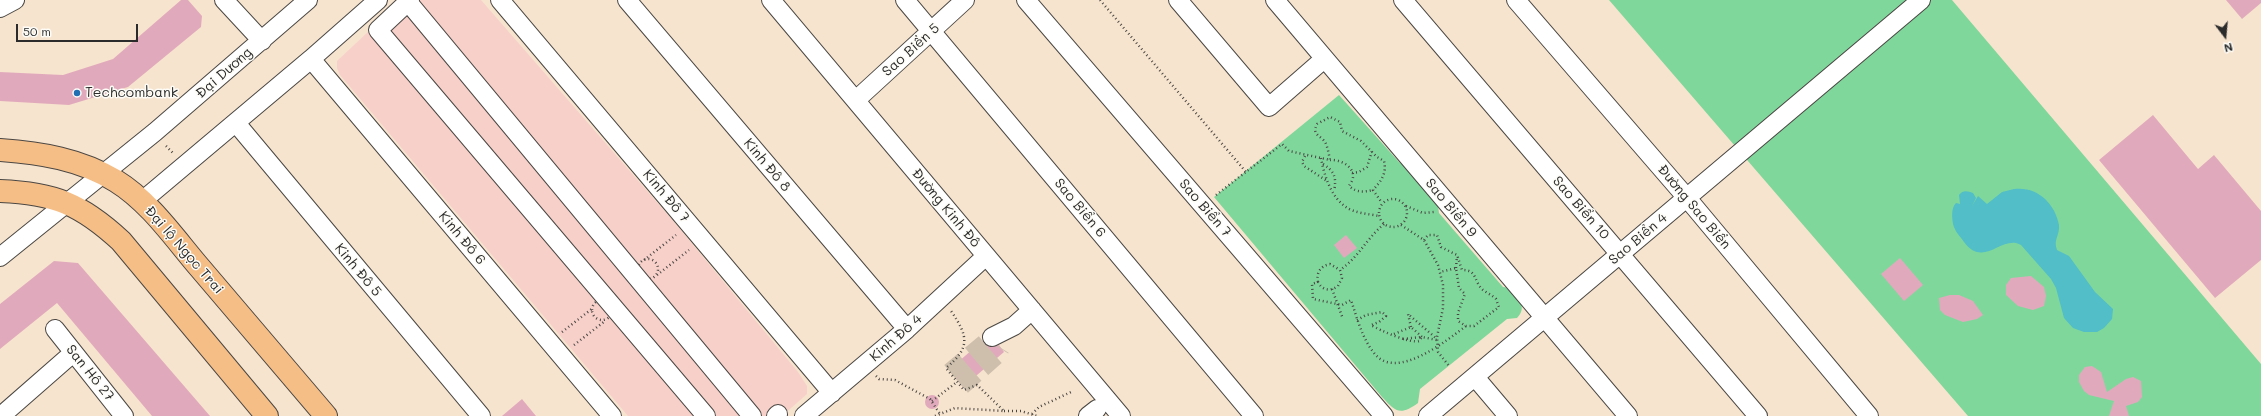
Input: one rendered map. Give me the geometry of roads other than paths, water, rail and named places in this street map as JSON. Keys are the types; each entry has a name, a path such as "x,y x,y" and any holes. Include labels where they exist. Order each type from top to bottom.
{"main road":[{"name":"Đại lộ Ngọc Trai","path":"0,150 33,153 66,159 102,173 117,182 141,202 158,219 326,416"},
{"path":"0,191 47,196 66,202 100,222 121,241 267,416"}],"street":[{"path":"0,8 15,0"},
{"path":"224,0 262,41"},
{"name":"Đại Dương","path":"0,257 66,202 155,132 308,0"},
{"path":"141,202 236,123 378,0"},
{"name":"Kinh Đô 7","path":"500,0 832,393"},
{"name":"Kinh Đô 8","path":"627,0 907,329"},
{"name":"Đường Kinh Đô","path":"771,0 1121,416"},
{"name":"Sao Biển 6","path":"905,0 1254,416"},
{"name":"Sao Biển 5","path":"856,100 965,0"},
{"name":"Sao Biển 7","path":"1026,0 1384,416"},
{"path":"1178,0 1269,107 1324,59"},
{"name":"Sao Biển 9","path":"1275,0 1628,416"},
{"name":"Sao Biển 10","path":"1403,0 1758,416"},
{"name":"Đường Sao Biển","path":"1516,0 1687,198 1869,416"},
{"name":"Sao Biển 4","path":"1428,416 1921,0"},
{"path":"706,416 373,34 409,1 752,416"},
{"name":"Kinh Đô 6","path":"311,59 612,416"},
{"name":"Kinh Đô 5","path":"236,123 481,416"},
{"name":"Kinh Đô 4","path":"804,416 907,329 986,256"},
{"path":"996,342 1032,310"},
{"name":"San Hô 27","path":"55,329 124,416"},
{"path":"1,416 73,353"},
{"path":"1475,377 1508,416"}],"water":[{"path":"2014,189 2030,190 2037,193 2049,203 2054,210 2059,225 2059,232 2056,240 2057,250 2069,256 2095,292 2113,309 2112,319 2104,328 2097,332 2084,332 2073,328 2064,318 2056,288 2051,279 2021,245 2014,243 2007,244 1986,252 1979,252 1971,249 1956,232 1953,224 1952,213 1953,207 1956,203 1960,204 1959,195 1962,192 1965,191 1973,193 1976,198 1972,206 1978,196 1987,204 2002,192"}],"tunnel":[{"path":"950,372 992,337"},
{"path":"962,386 996,356 1001,348"}],"place":[{"name":"Techcombank","path":"77,93"}]}
